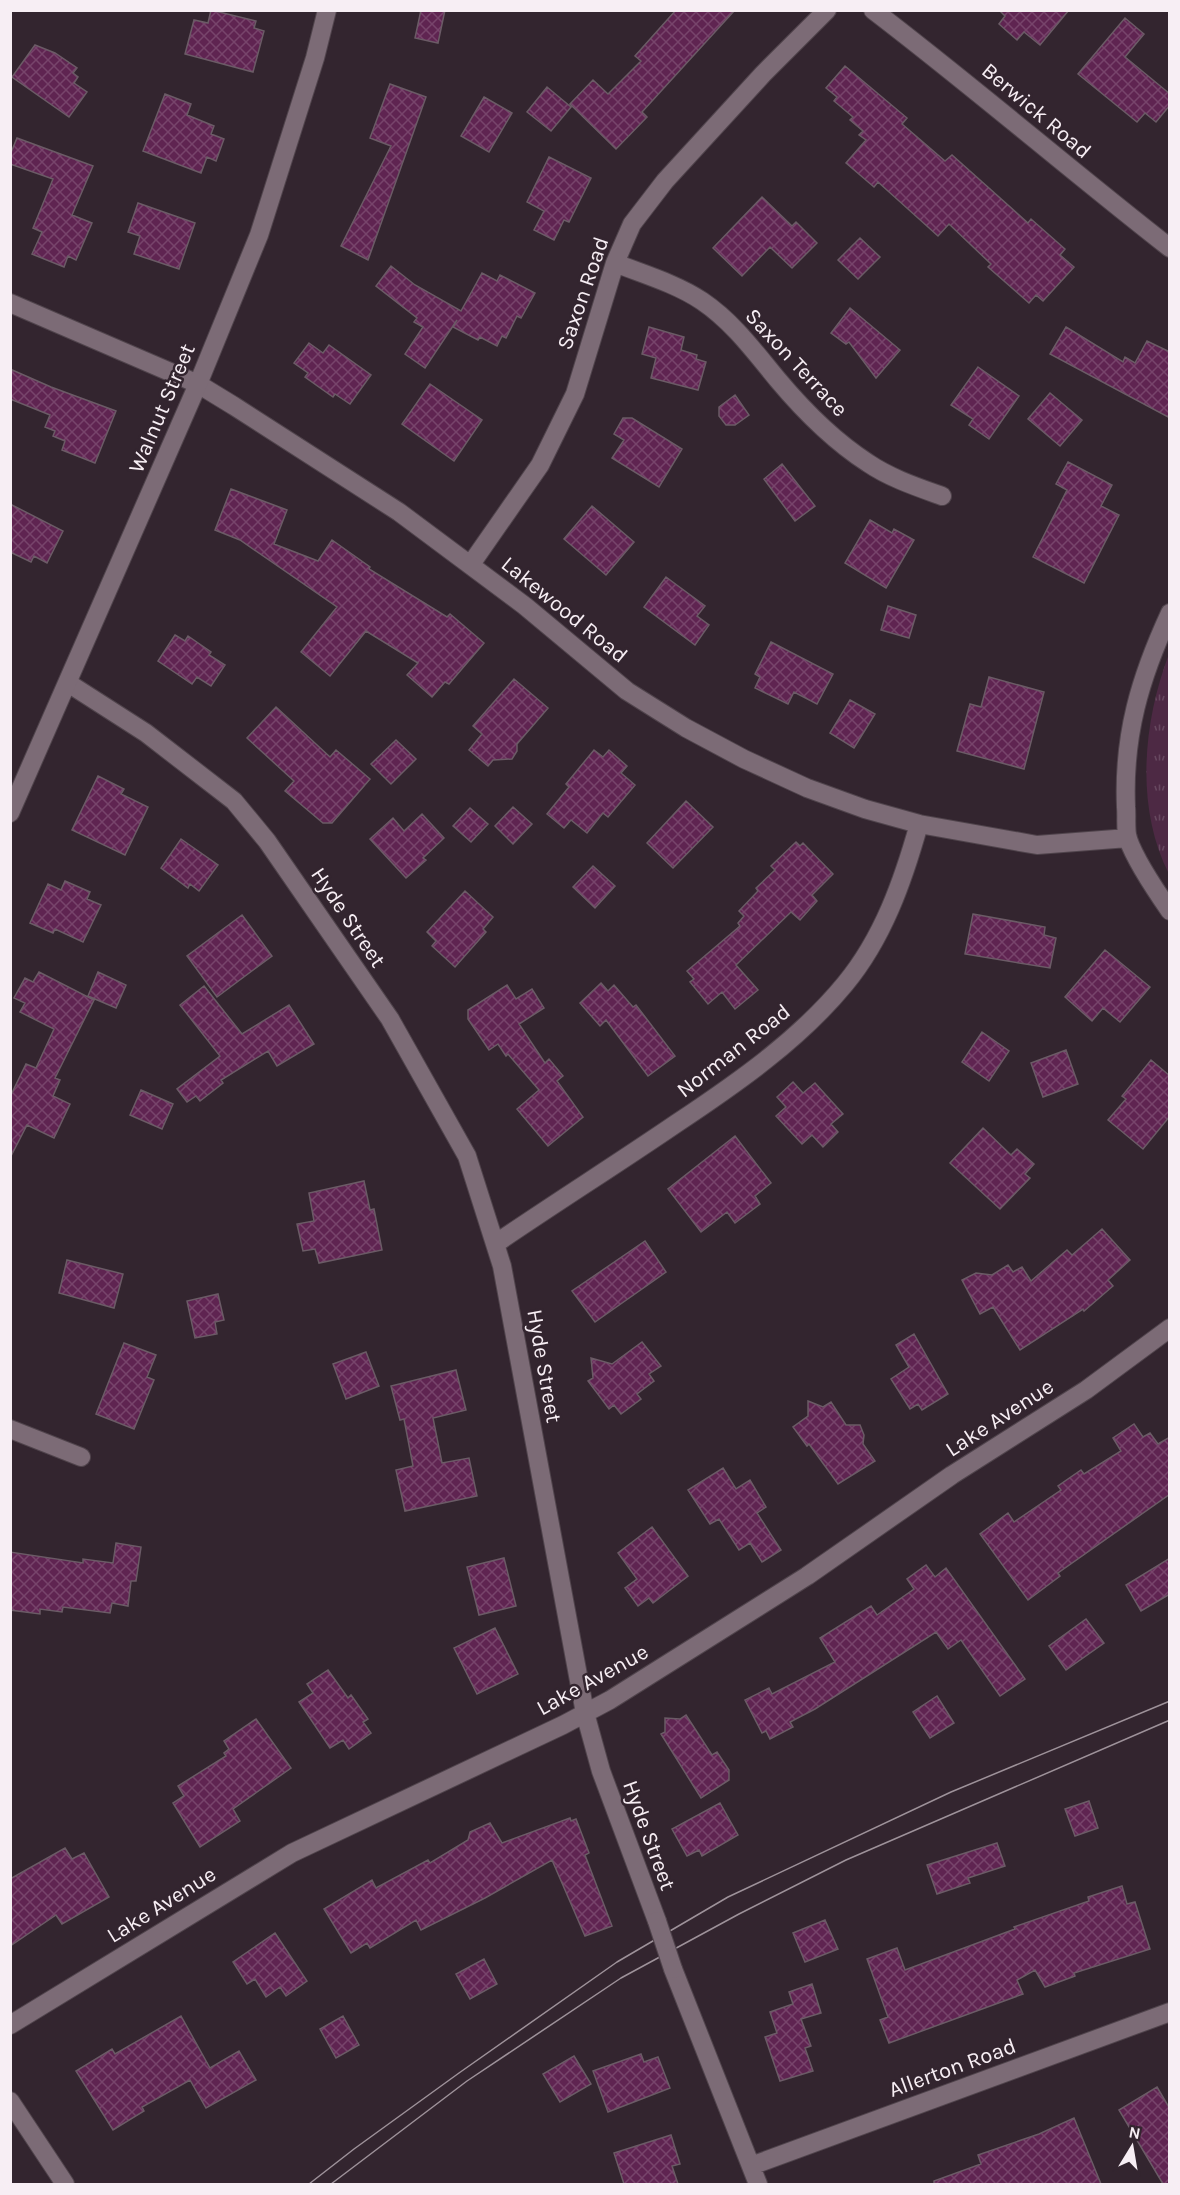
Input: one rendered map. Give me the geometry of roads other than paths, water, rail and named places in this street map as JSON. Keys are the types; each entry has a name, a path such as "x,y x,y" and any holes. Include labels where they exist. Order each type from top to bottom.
{"street":[{"name":"Walnut Street","path":"10,813 198,384 259,235 315,58 327,10"},
{"name":"Saxon Road","path":"471,564 540,465 575,394 615,263 632,224 665,180 763,74 827,10"},
{"name":"Berwick Road","path":"873,10 939,60 1090,186 1170,248"},
{"name":"Saxon Terrace","path":"615,263 664,282 701,300 730,323 800,404 829,433 868,464 902,482 942,496"},
{"name":"Lakewood Road","path":"10,303 198,384 389,506 471,564 627,691 686,728 744,759 807,788 865,809 919,824 1036,845 1128,838"},
{"path":"1170,613 1149,657 1135,704 1127,749 1126,797 1128,838 1152,885 1170,911"},
{"name":"Hyde Street","path":"68,683 147,733 234,801 267,841 390,1019 462,1146 482,1196 502,1266 585,1713 601,1771 674,1969 758,2184"},
{"name":"Norman Road","path":"495,1244 738,1082 804,1027 846,984 869,949 892,906 908,865 919,824"},
{"name":"Lake Avenue","path":"10,2025 292,1853 585,1713 633,1685 807,1576 952,1475 1086,1390 1170,1328"},
{"path":"10,1429 81,1457"},
{"name":"Allerton Road","path":"751,2166 1170,2012"},
{"path":"10,2101 65,2184"}],"tram line":[{"path":"309,2184 459,2073 617,1962 728,1897 951,1792 1170,1701"},
{"path":"331,2184 467,2081 621,1978 739,1914 846,1860 1170,1720"}]}
